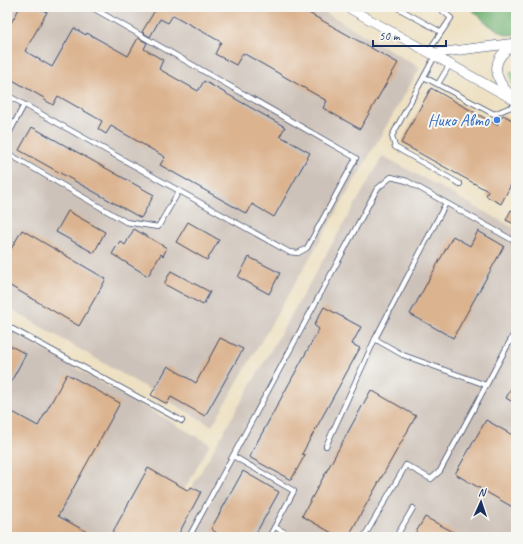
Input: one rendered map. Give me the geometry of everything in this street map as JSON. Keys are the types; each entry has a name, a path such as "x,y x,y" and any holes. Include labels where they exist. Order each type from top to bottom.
{"street":[{"path":"347,7 516,101"},
{"path":"431,54 516,44"},
{"path":"516,44 508,48 500,55 496,72 503,88 516,101"}],"lane":[{"path":"7,95 289,252 298,253 307,248 356,158 91,7"},
{"path":"396,7 441,32"},
{"path":"438,7 451,18 441,32 431,54 424,77 392,136 395,148 460,184"},
{"path":"438,84 450,64"},
{"path":"424,77 494,114 516,105"},
{"path":"7,137 24,105"},
{"path":"7,153 126,222 158,227 179,191"},
{"path":"189,537 377,189 391,178 407,181 516,242"},
{"path":"326,446 375,339 446,203"},
{"path":"7,326 182,421"},
{"path":"364,537 406,465 431,479 440,471 516,330"},
{"path":"375,339 403,355 486,385"},
{"path":"233,456 294,491 269,537"},
{"path":"396,537 413,508"},
{"path":"275,527 293,537"}],"shaded area":[{"path":"7,7 316,7 420,68 212,426 7,307"},
{"path":"383,156 516,229 516,537 163,537"},
{"path":"7,329 210,444 158,537 7,537"}],"green space":[{"path":"469,7 516,7 516,34 507,35 489,25"},
{"path":"510,71 516,74 516,89 512,85"}],"building":[{"path":"20,7 37,7 47,12 25,51 52,67 74,28 86,35 87,33 128,56 138,38 147,43 144,49 163,60 159,69 198,91 204,81 285,127 280,136 310,153 274,217 252,204 247,214 160,165 165,157 111,126 106,134 98,129 102,121 58,96 53,105 43,99 44,98 9,78 11,73 7,70 7,30"},
{"path":"157,7 298,7 398,63 360,129 323,108 327,101 243,53 236,65 215,54 221,42 173,15 168,23 160,19 150,37 142,32"},
{"path":"431,88 497,125 503,115 516,122 516,175 501,204 486,196 488,191 401,143"},
{"path":"32,127 154,195 141,218 19,150"},
{"path":"511,210 516,213 516,225 506,220"},
{"path":"68,211 105,232 94,253 56,232"},
{"path":"188,222 219,240 207,260 176,242"},
{"path":"134,229 167,248 163,256 161,254 148,276 112,254 120,241 125,245"},
{"path":"22,230 106,279 79,326 7,284 7,256"},
{"path":"478,231 504,246 453,338 410,314 453,236 470,246"},
{"path":"249,257 280,273 269,294 238,277"},
{"path":"171,271 210,292 203,305 164,284"},
{"path":"324,307 361,327 352,344 360,348 302,454 305,455 291,480 249,457 319,329 314,325"},
{"path":"220,338 243,349 205,416 171,397 167,404 151,395 168,366 196,383"},
{"path":"7,344 26,354 7,389"},
{"path":"67,374 120,403 58,516 96,537 11,537 7,535 7,409 38,426"},
{"path":"516,379 516,404 506,398"},
{"path":"371,390 416,416 348,537 339,537 302,516"},
{"path":"486,420 516,437 516,509 455,474"},
{"path":"148,468 189,491 191,487 201,492 177,537 110,537"},
{"path":"243,471 279,492 254,537 215,537 217,533 211,529"},
{"path":"425,517 463,537 413,537"}],"place":[{"name":"Нико Авто","path":"497,120"}]}
